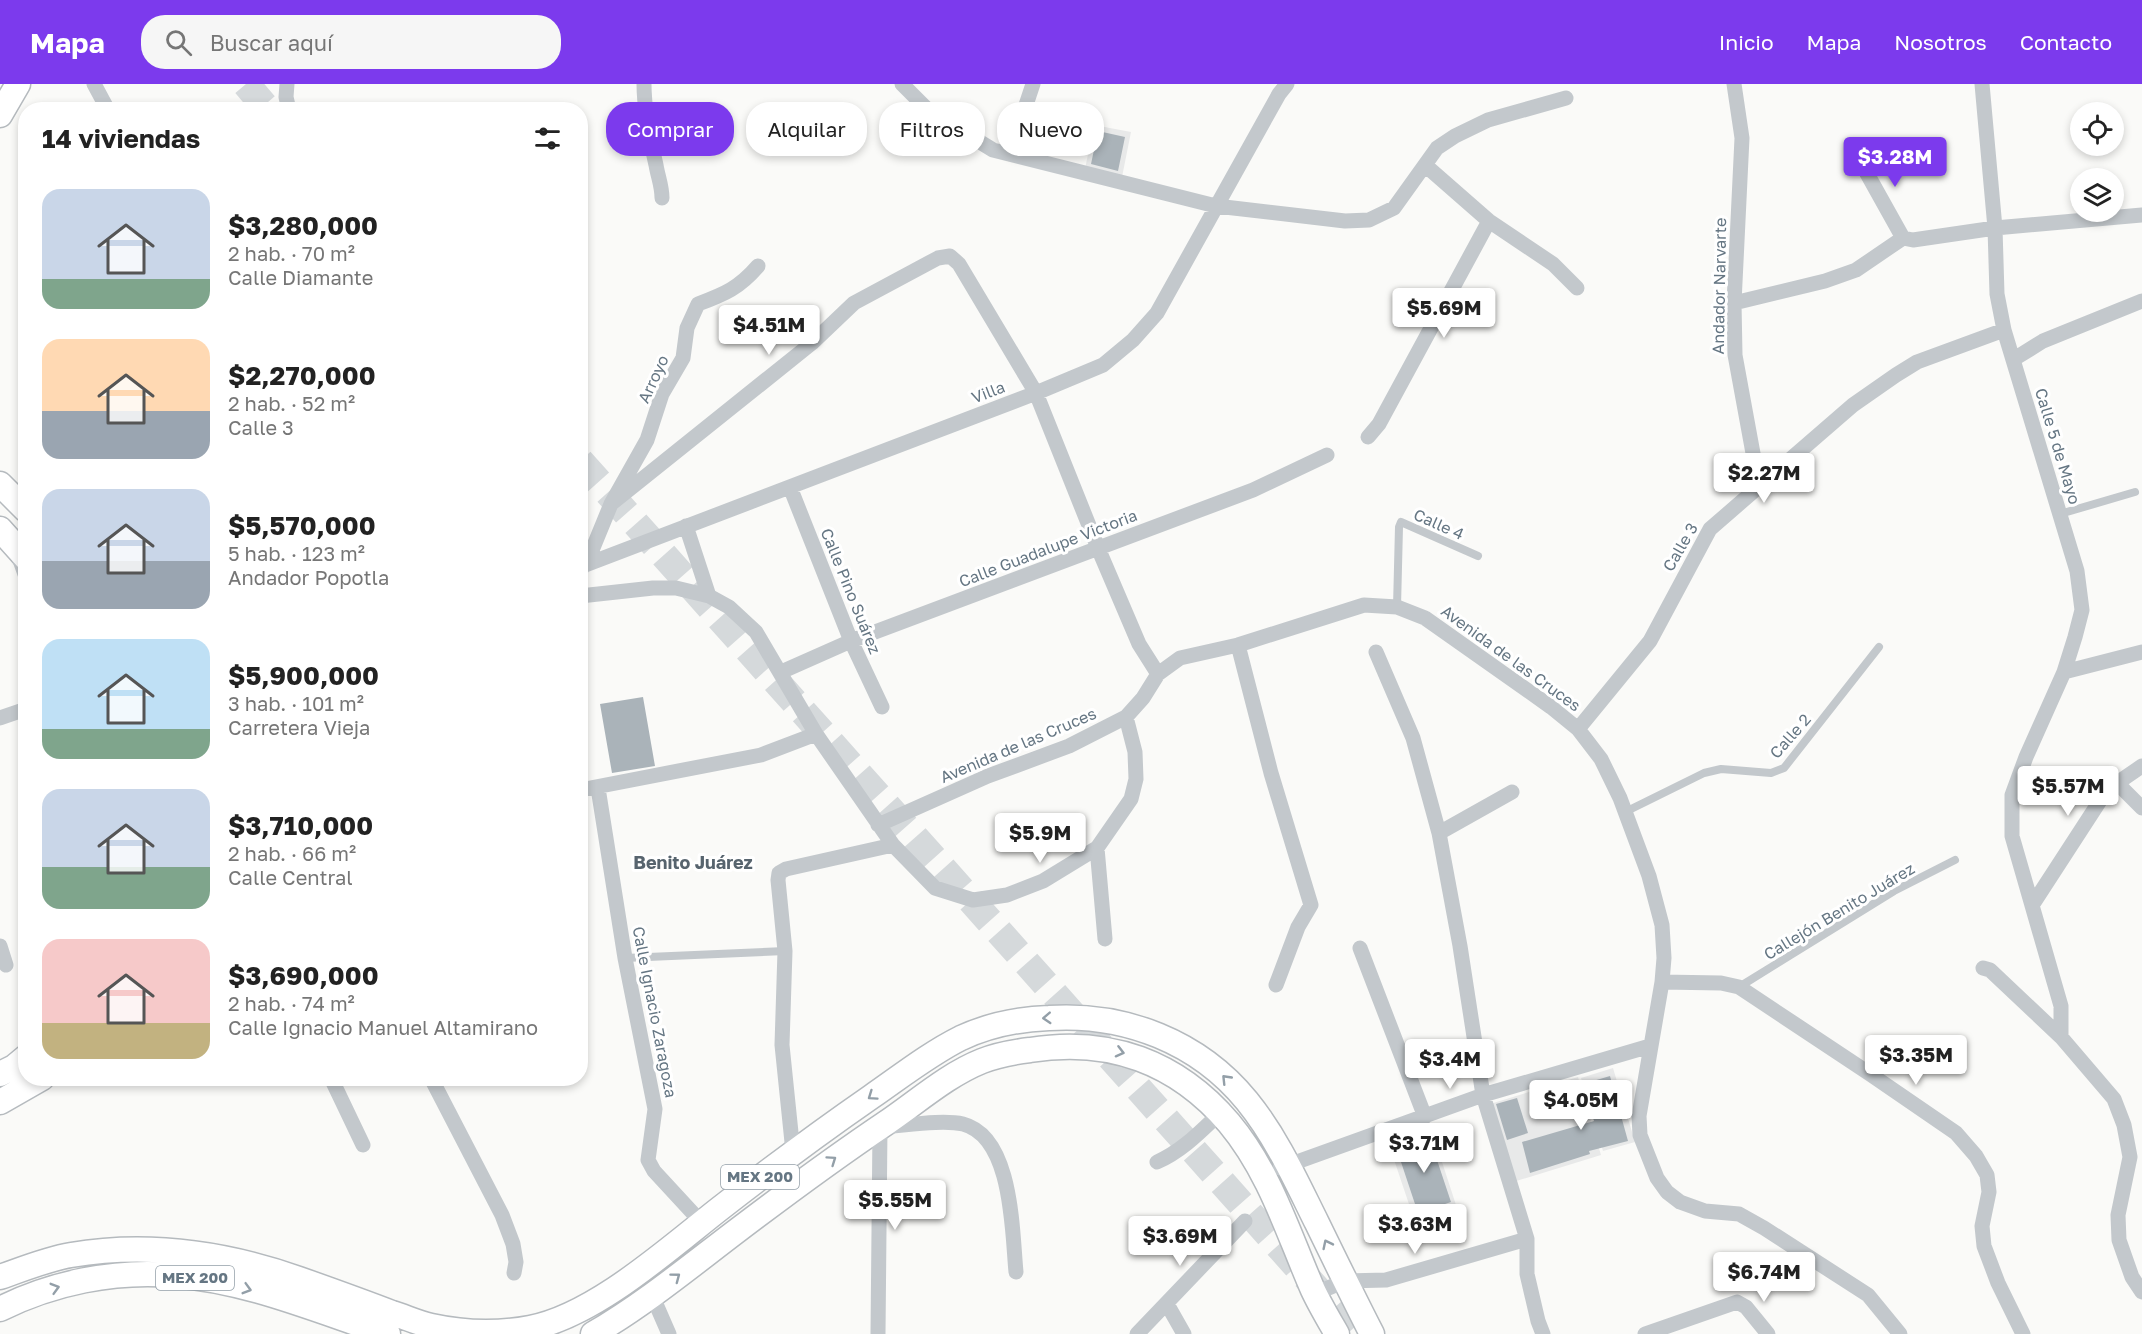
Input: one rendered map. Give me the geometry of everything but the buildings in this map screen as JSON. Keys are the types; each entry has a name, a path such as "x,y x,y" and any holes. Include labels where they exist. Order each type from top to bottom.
{"main road":[{"path":"0,115 18,84"},
{"path":"0,484 18,502"},
{"name":"MEX 200","path":"0,1277 71,1255 158,1249 204,1253 295,1277 429,1326 496,1332 534,1328 572,1314 638,1272 793,1152 917,1065 962,1038 994,1026 1017,1021 1072,1016 1110,1020 1149,1030 1190,1050 1218,1071 1246,1100 1288,1164 1372,1334"},
{"name":"MEX 200","path":"593,1334 652,1295 803,1180 953,1077 982,1061 1055,1046 1094,1046 1126,1053 1183,1082 1220,1113 1246,1145 1264,1174 1314,1294 1337,1334"},
{"path":"0,1074 18,1064"},
{"path":"0,1102 28,1086"},
{"name":"MEX 200","path":"0,1309 50,1289 82,1281 134,1275 173,1275 230,1284 388,1334"}],"street":[{"path":"94,84 104,102"},
{"path":"287,84 287,102"},
{"path":"644,84 644,102 656,168 662,187 662,198"},
{"path":"902,84 928,110 997,151"},
{"path":"1027,102 1033,84"},
{"name":"Andador Narvarte","path":"1734,84 1742,138 1734,303 1735,355 1759,486"},
{"name":"Calle 5 de Mayo","path":"1982,84 1995,228 1997,294 2004,330 2077,571 2082,610 2064,672 2026,757 2012,795 2012,836 2061,1006 2061,1037"},
{"name":"Villa","path":"588,564 1036,393 1103,365 1133,340 1157,313 1278,87"},
{"path":"1017,156 1216,206 1345,221 1369,220 1394,208 1437,148 1455,136 1480,124 1566,98"},
{"path":"1855,152 1903,238"},
{"path":"1425,165 1489,221 1553,264 1577,288"},
{"path":"1734,303 1825,281 1856,270 1903,238 1913,240 1995,228 2142,214"},
{"path":"1368,436 1379,424 1489,221"},
{"path":"611,504 812,343 854,303 938,258 950,256 959,264 1036,393 1139,644 1158,674"},
{"name":"Arroyo","path":"588,555 611,504 647,441 662,394 683,358 687,328 698,304 732,291 758,266"},
{"path":"2014,359 2043,340 2142,301"},
{"name":"Calle 3","path":"1578,729 1650,641 1710,529 1852,405 1896,375 1917,362 2004,330"},
{"name":"Calle Guadalupe Victoria","path":"782,672 850,641 1253,490 1327,455"},
{"name":"Calle Pino Suárez","path":"790,487 850,641 882,707"},
{"path":"686,526 709,596"},
{"path":"588,595 653,588 676,588 709,596 729,607 756,633 782,672 816,734 893,846 935,888 973,900 1007,896 1043,881 1097,848 1131,799 1136,779 1135,752 1126,717"},
{"name":"Avenida de las Cruces","path":"878,825 988,776 1069,746 1126,717 1143,698 1158,674 1180,658 1238,645 1364,605 1397,607 1425,618 1551,707 1578,729 1601,759 1625,812 1648,876 1662,925 1664,957 1662,982 1639,1116 1641,1135 1657,1178 1667,1192 1680,1202 1705,1211 1739,1214 1764,1228 1868,1295 1900,1334"},
{"path":"1238,645 1271,773 1311,905 1298,927 1276,985"},
{"path":"1376,652 1413,738 1439,833 1460,946 1483,1095 1527,1239 1527,1274 1543,1334"},
{"path":"2064,672 2142,652"},
{"path":"0,718 18,712"},
{"path":"588,789 761,755 816,734"},
{"path":"2033,904 2107,790 2142,766"},
{"path":"2117,783 2142,808"},
{"name":"Calle Ignacio Zaragoza","path":"598,788 625,958 655,1109 648,1160 654,1171 702,1223"},
{"path":"1439,833 1512,792"},
{"path":"793,1152 782,1045 785,951 779,873 786,869 893,846"},
{"path":"1097,848 1105,939"},
{"path":"0,946 6,965"},
{"path":"1360,948 1425,1117"},
{"path":"1983,968 1990,970 2061,1037 2114,1099 2124,1125 2130,1157 2118,1215 2119,1240 2137,1274 2142,1292"},
{"path":"1662,982 1721,984 1739,987 1956,1133 1976,1156 1987,1175 1989,1192 1982,1226 1984,1246 1998,1283 2023,1334"},
{"path":"1264,1174 1483,1095 1650,1046"},
{"path":"335,1086 363,1145"},
{"path":"435,1086 502,1215 513,1244 516,1262 514,1273"},
{"path":"1157,1162 1187,1145 1220,1113"},
{"path":"878,1334 879,1127 963,1124 977,1131 990,1144 1006,1179 1016,1272"},
{"path":"1137,1334 1245,1221"},
{"path":"1314,1294 1345,1281 1386,1280 1527,1239"},
{"path":"652,1295 669,1334"},
{"path":"1645,1334 1737,1302 1746,1307 1768,1334"},
{"path":"1167,1304 1184,1334"}],"lane":[{"path":"2060,514 2135,492"},
{"name":"Calle 4","path":"1397,607 1401,522 1478,556"},
{"name":"Calle 2","path":"1625,812 1704,773 1721,769 1771,773 1784,768 1879,647"},
{"name":"Callejón Benito Juárez","path":"1739,987 1894,891 1955,860"},
{"path":"625,958 785,951"}],"shaded area":[{"path":"1104,127 1131,132 1122,177 1085,169 1088,156 1104,156"},
{"path":"1613,1068 1635,1142 1603,1151 1581,1078"},
{"path":"1578,1077 1601,1155 1513,1182 1490,1104"},
{"path":"1430,1125 1456,1205 1414,1219 1387,1139"}],"tunnel":[{"path":"246,84 261,102"},
{"path":"588,470 1357,1334"}],"district":[{"name":"Benito Juárez","path":"693,863"}]}
